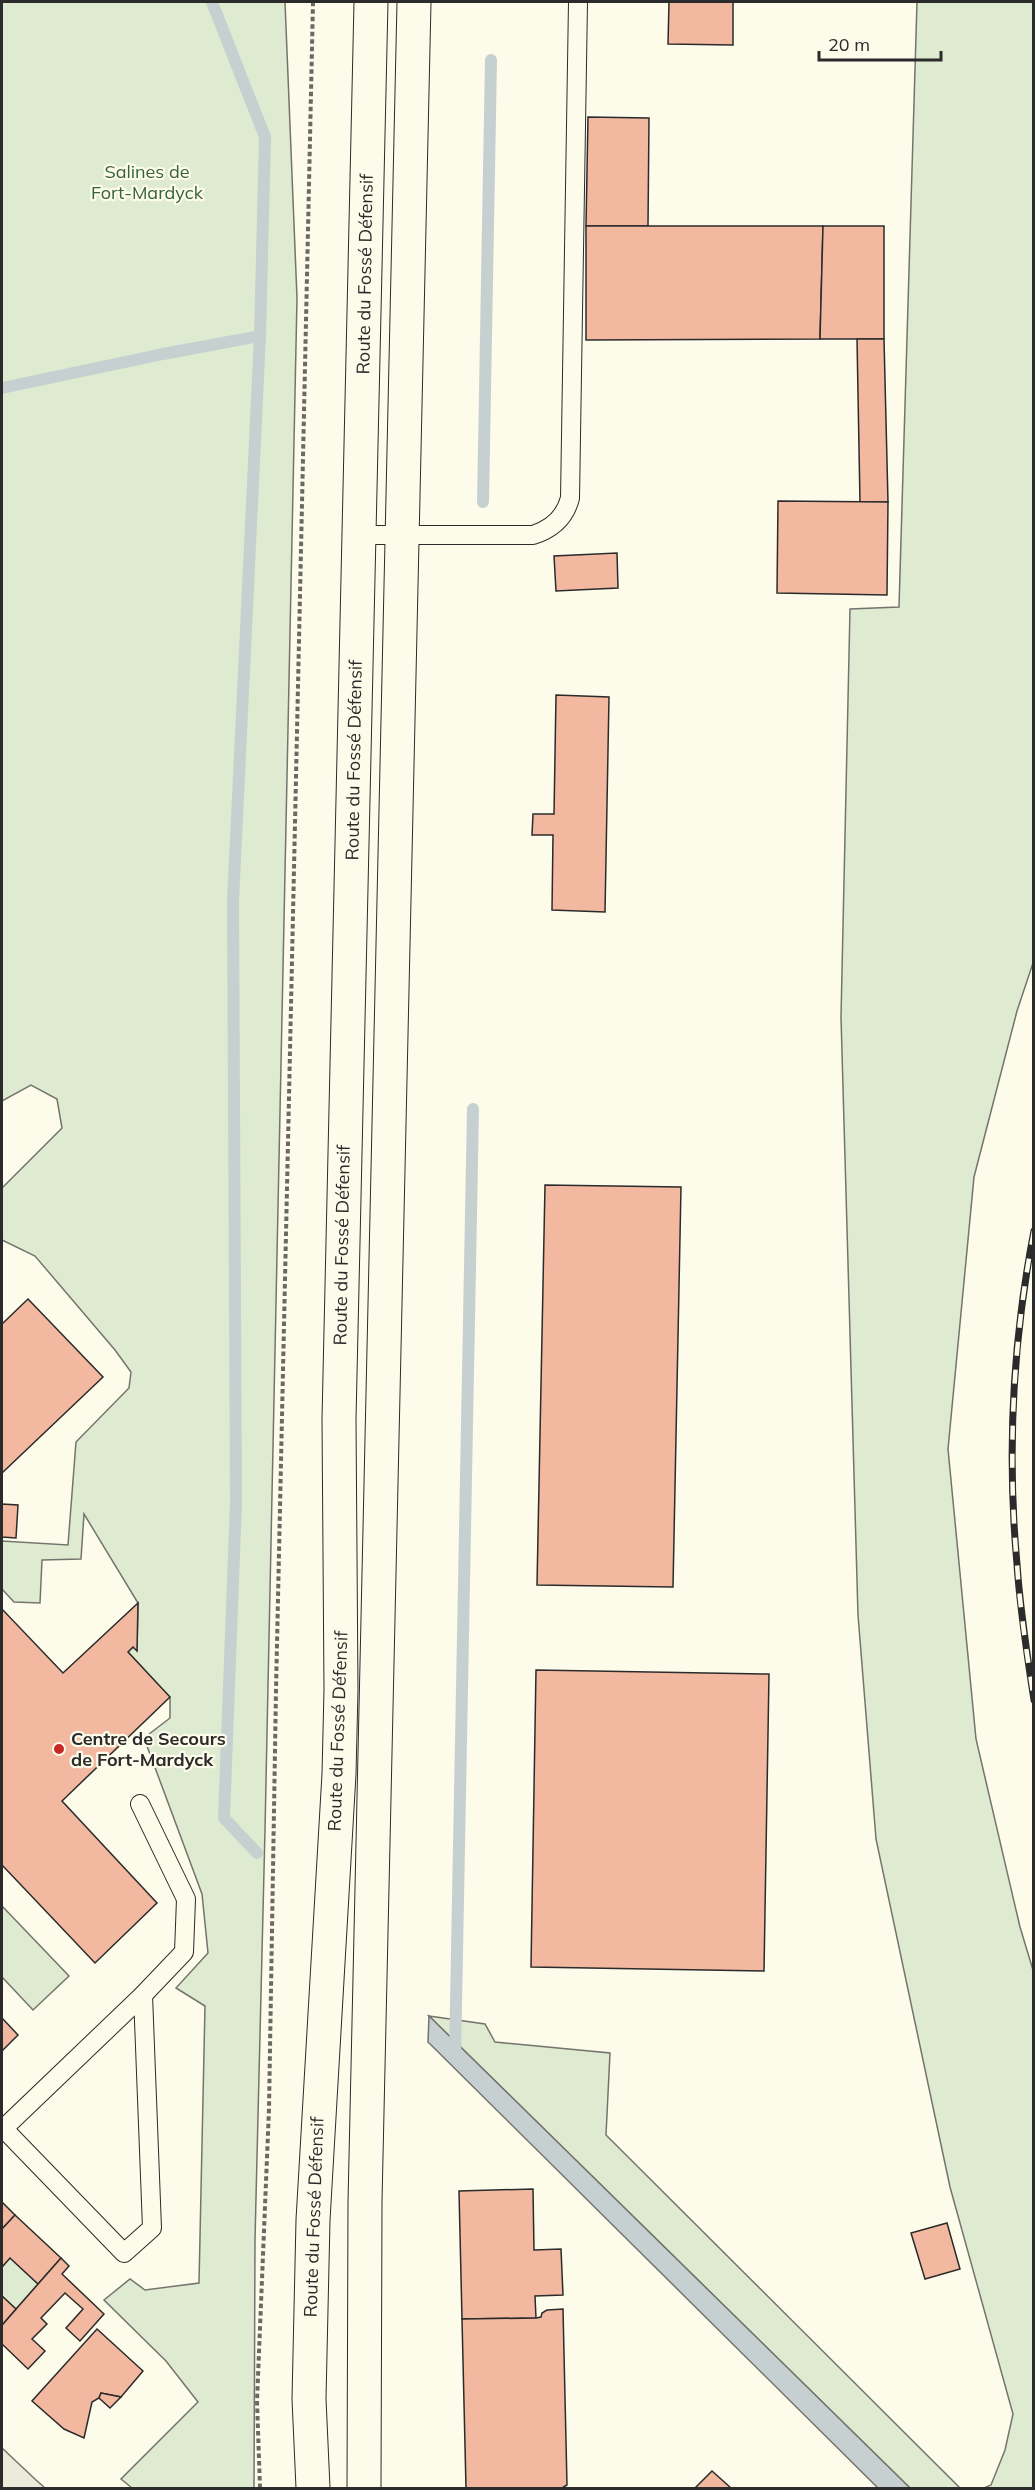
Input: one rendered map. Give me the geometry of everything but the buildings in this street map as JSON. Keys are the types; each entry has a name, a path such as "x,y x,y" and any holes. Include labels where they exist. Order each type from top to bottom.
{"main road":[{"name":"Route du Fossé Défensif","path":"313,2488 309,2399 313,2220 339,1774 341,1690 339,1419 371,2"},
{"name":"Route du Fossé Défensif","path":"364,2488 364,2202 414,2"}],"lane":[{"path":"360,535 532,535 554,525 567,509 570,498 578,2"},
{"path":"140,1804 186,1899 184,1952 143,1995 2,2128 124,2253 152,2228 143,1995"}],"path":[{"path":"260,2488 257,2401 269,2109 314,2"}],"green space":[{"name":"Salines de Fort-Mardyck","path":"2,2 285,2 297,298 255,2239 254,2488 132,2488 121,2479 198,2402 166,2361 104,2300 130,2279 145,2290 199,2283 205,2006 176,1988 208,1953 202,1894 144,1738 170,1718 170,1698 128,1652 133,1647 137,1650 138,1603 84,1514 81,1559 42,1560 40,1603 14,1602 2,1589 2,1541 68,1545 76,1442 129,1388 131,1372 35,1256 2,1240 2,1188 62,1128 57,1099 31,1085 2,1101"},
{"path":"917,2 1034,2 1033,963 1017,1011 974,1177 948,1449 976,1739 1020,1927 1033,1970 1033,2488 984,2488 991,2485 1005,2450 1013,2414 950,2187 876,1839 858,1615 841,1017 850,609 899,607"},
{"path":"2,1906 69,1976 33,2010 2,1977"},
{"path":"429,2016 485,2024 495,2042 610,2053 606,2135 960,2488 910,2488"},
{"path":"10,2258 38,2284 16,2309 2,2296 2,2267"}],"shaded area":[{"path":"429,2016 910,2488 878,2488 428,2042"},
{"path":"2,2448 36,2480 45,2488 2,2488"}],"waterway":[{"path":"212,2 265,137 260,336"},
{"path":"483,502 491,60"},
{"path":"2,388 260,336 233,901 236,1502 224,1818 257,1853"},
{"path":"455,2057 473,1109"}],"railway":[{"path":"1034,1231 1021,1313 1012,1439 1018,1581 1034,1700"}],"place":[{"name":"Centre de Secours de Fort-Mardyck","path":"59,1749"}]}
